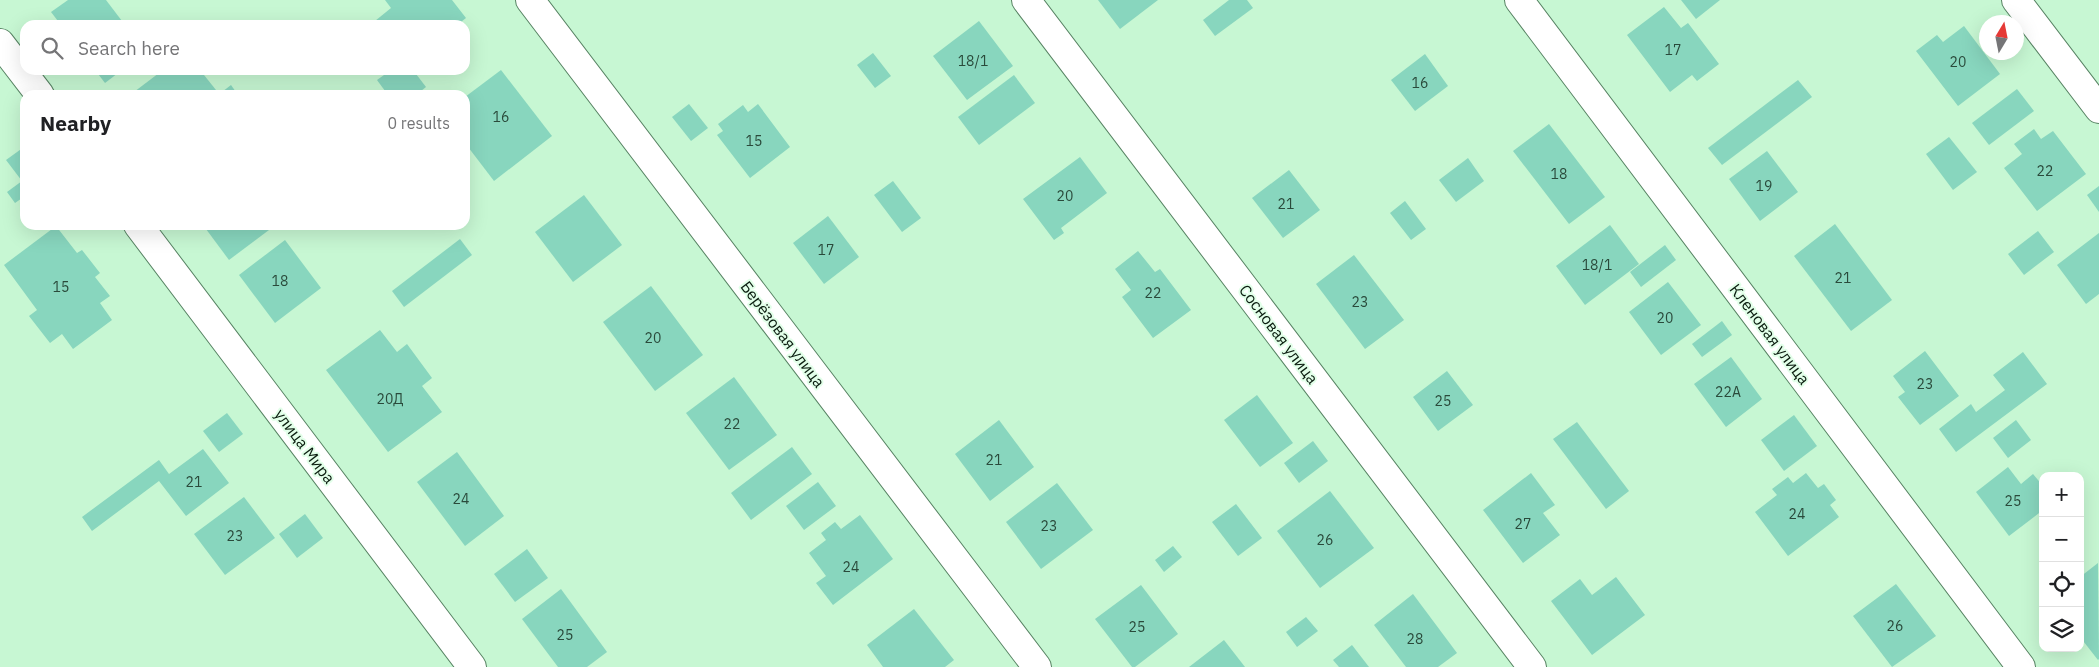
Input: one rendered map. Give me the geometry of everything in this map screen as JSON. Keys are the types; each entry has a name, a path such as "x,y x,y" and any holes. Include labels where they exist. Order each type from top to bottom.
{"street":[{"name":"Берёзовая улица","path":"530,0 1037,667"},
{"name":"Сосновая улица","path":"1026,0 1532,667"},
{"name":"Кленовая улица","path":"1519,0 2021,667"},
{"path":"2016,0 2099,110"},
{"path":"0,42 20,68"},
{"path":"25,75 36,90"},
{"name":"улица Мира","path":"142,230 472,667"}],"building":[{"path":"68,0 106,0 121,20 57,20 51,12"},
{"path":"385,0 452,0 466,18 463,20 376,20 391,8"},
{"path":"1098,0 1158,0 1120,29"},
{"path":"1229,0 1247,0 1253,8 1215,36 1203,20"},
{"path":"1681,0 1720,0 1696,19"},
{"path":"1664,7 1681,28 1688,23 1719,64 1697,81 1692,75 1670,92 1627,35"},
{"path":"979,21 1013,66 967,100 933,56"},
{"path":"1964,26 1979,46 1979,60 1990,60 2000,74 1958,106 1916,51 1937,35 1943,42"},
{"path":"873,53 891,76 875,88 857,65"},
{"path":"1425,54 1448,86 1415,111 1391,80"},
{"path":"501,70 552,136 494,181 470,150 470,93"},
{"path":"99,75 115,75 105,83"},
{"path":"156,75 204,75 216,90 137,90"},
{"path":"384,75 417,75 426,87 422,90 384,90 377,80"},
{"path":"1014,75 1035,103 979,145 958,117"},
{"path":"1798,80 1812,97 1722,165 1708,148"},
{"path":"231,85 234,90 224,90"},
{"path":"2017,89 2034,111 1989,145 1972,123"},
{"path":"689,104 708,128 691,141 672,117"},
{"path":"758,104 790,147 750,178 717,135 723,131 718,124 743,105 748,112"},
{"path":"1549,124 1605,197 1569,224 1513,151"},
{"path":"2034,129 2041,139 2053,131 2086,174 2037,211 2004,168 2022,154 2014,144"},
{"path":"1949,137 1977,172 1953,190 1926,154"},
{"path":"20,150 20,178 6,160"},
{"path":"1767,151 1798,192 1760,221 1729,179"},
{"path":"1080,157 1107,193 1061,228 1064,233 1054,240 1023,199"},
{"path":"1468,158 1484,181 1456,202 1439,180"},
{"path":"1289,170 1320,210 1283,238 1252,198"},
{"path":"893,181 921,218 902,232 874,195"},
{"path":"20,182 20,200 15,203 7,192"},
{"path":"2099,186 2099,212 2087,195"},
{"path":"584,195 622,245 573,282 535,232"},
{"path":"1405,201 1426,229 1411,240 1390,213"},
{"path":"828,216 859,257 824,284 793,243"},
{"path":"1835,224 1892,300 1851,331 1794,256"},
{"path":"1610,225 1639,264 1585,305 1556,266"},
{"path":"51,230 59,230 77,253 82,250 100,273 95,277 110,296 100,303 112,320 73,349 62,334 50,343 29,316 37,310 4,265"},
{"path":"207,230 269,230 229,260"},
{"path":"2038,231 2054,252 2024,275 2008,254"},
{"path":"2099,233 2099,294 2086,304 2057,265"},
{"path":"460,239 472,255 404,307 392,291"},
{"path":"285,240 321,288 275,323 239,275"},
{"path":"1665,245 1676,260 1641,287 1630,272"},
{"path":"1138,251 1155,272 1160,269 1191,310 1153,338 1122,297 1131,290 1115,269"},
{"path":"1354,255 1404,320 1365,349 1316,284"},
{"path":"1668,282 1701,325 1661,355 1629,312"},
{"path":"651,286 703,355 655,391 603,322"},
{"path":"1722,321 1732,335 1702,357 1692,344"},
{"path":"380,330 397,352 407,344 432,378 422,386 442,412 388,452 326,370"},
{"path":"1925,351 1959,396 1920,425 1898,397 1905,392 1893,376"},
{"path":"2023,352 2047,384 1956,452 1939,429 1971,404 1976,412 2005,390 1993,375"},
{"path":"1731,357 1762,399 1726,427 1694,384"},
{"path":"1447,371 1473,405 1438,431 1413,397"},
{"path":"734,377 777,435 729,470 686,413"},
{"path":"1257,395 1293,443 1260,467 1224,420"},
{"path":"227,413 243,434 219,452 203,431"},
{"path":"1794,415 1817,446 1784,471 1761,440"},
{"path":"999,420 1034,467 990,501 955,454"},
{"path":"2016,420 2031,440 2008,458 1993,438"},
{"path":"1577,422 1629,491 1606,509 1553,439"},
{"path":"1313,441 1328,461 1299,483 1284,463"},
{"path":"792,447 812,474 751,520 731,493"},
{"path":"203,449 229,483 186,516 159,481 92,531 82,517 159,460 169,474"},
{"path":"457,452 504,516 465,546 417,482"},
{"path":"2008,467 2021,484 2033,474 2039,481 2039,513 2009,536 1976,492"},
{"path":"1531,473 1555,505 1543,513 1560,535 1523,563 1483,510"},
{"path":"1806,473 1818,488 1824,484 1836,500 1830,505 1839,517 1788,556 1755,512 1777,495 1772,489 1788,477 1793,483"},
{"path":"818,482 836,506 804,530 786,506"},
{"path":"1057,483 1093,530 1041,569 1006,522"},
{"path":"1330,491 1374,548 1320,588 1277,531"},
{"path":"244,497 275,538 225,575 194,534"},
{"path":"1236,504 1262,538 1238,556 1212,522"},
{"path":"305,514 323,538 297,558 279,534"},
{"path":"860,515 893,559 833,605 816,583 826,576 809,553 826,540 821,533 835,522 841,529"},
{"path":"1173,546 1182,557 1164,572 1155,560"},
{"path":"527,549 548,578 515,602 494,574"},
{"path":"2098,563 2098,660 2084,642 2084,574"},
{"path":"1616,577 1645,615 1592,655 1551,601 1580,579 1592,595"},
{"path":"1896,584 1936,636 1892,667 1853,616"},
{"path":"1141,585 1178,634 1135,667 1132,667 1095,619"},
{"path":"561,589 607,652 587,667 558,667 522,619"},
{"path":"1413,594 1457,653 1438,667 1406,667 1374,625"},
{"path":"914,609 954,660 945,667 883,667 867,645"},
{"path":"1306,617 1318,631 1297,647 1286,632"},
{"path":"1224,640 1245,667 1189,667"},
{"path":"1352,645 1369,667 1339,667 1333,660"}]}
